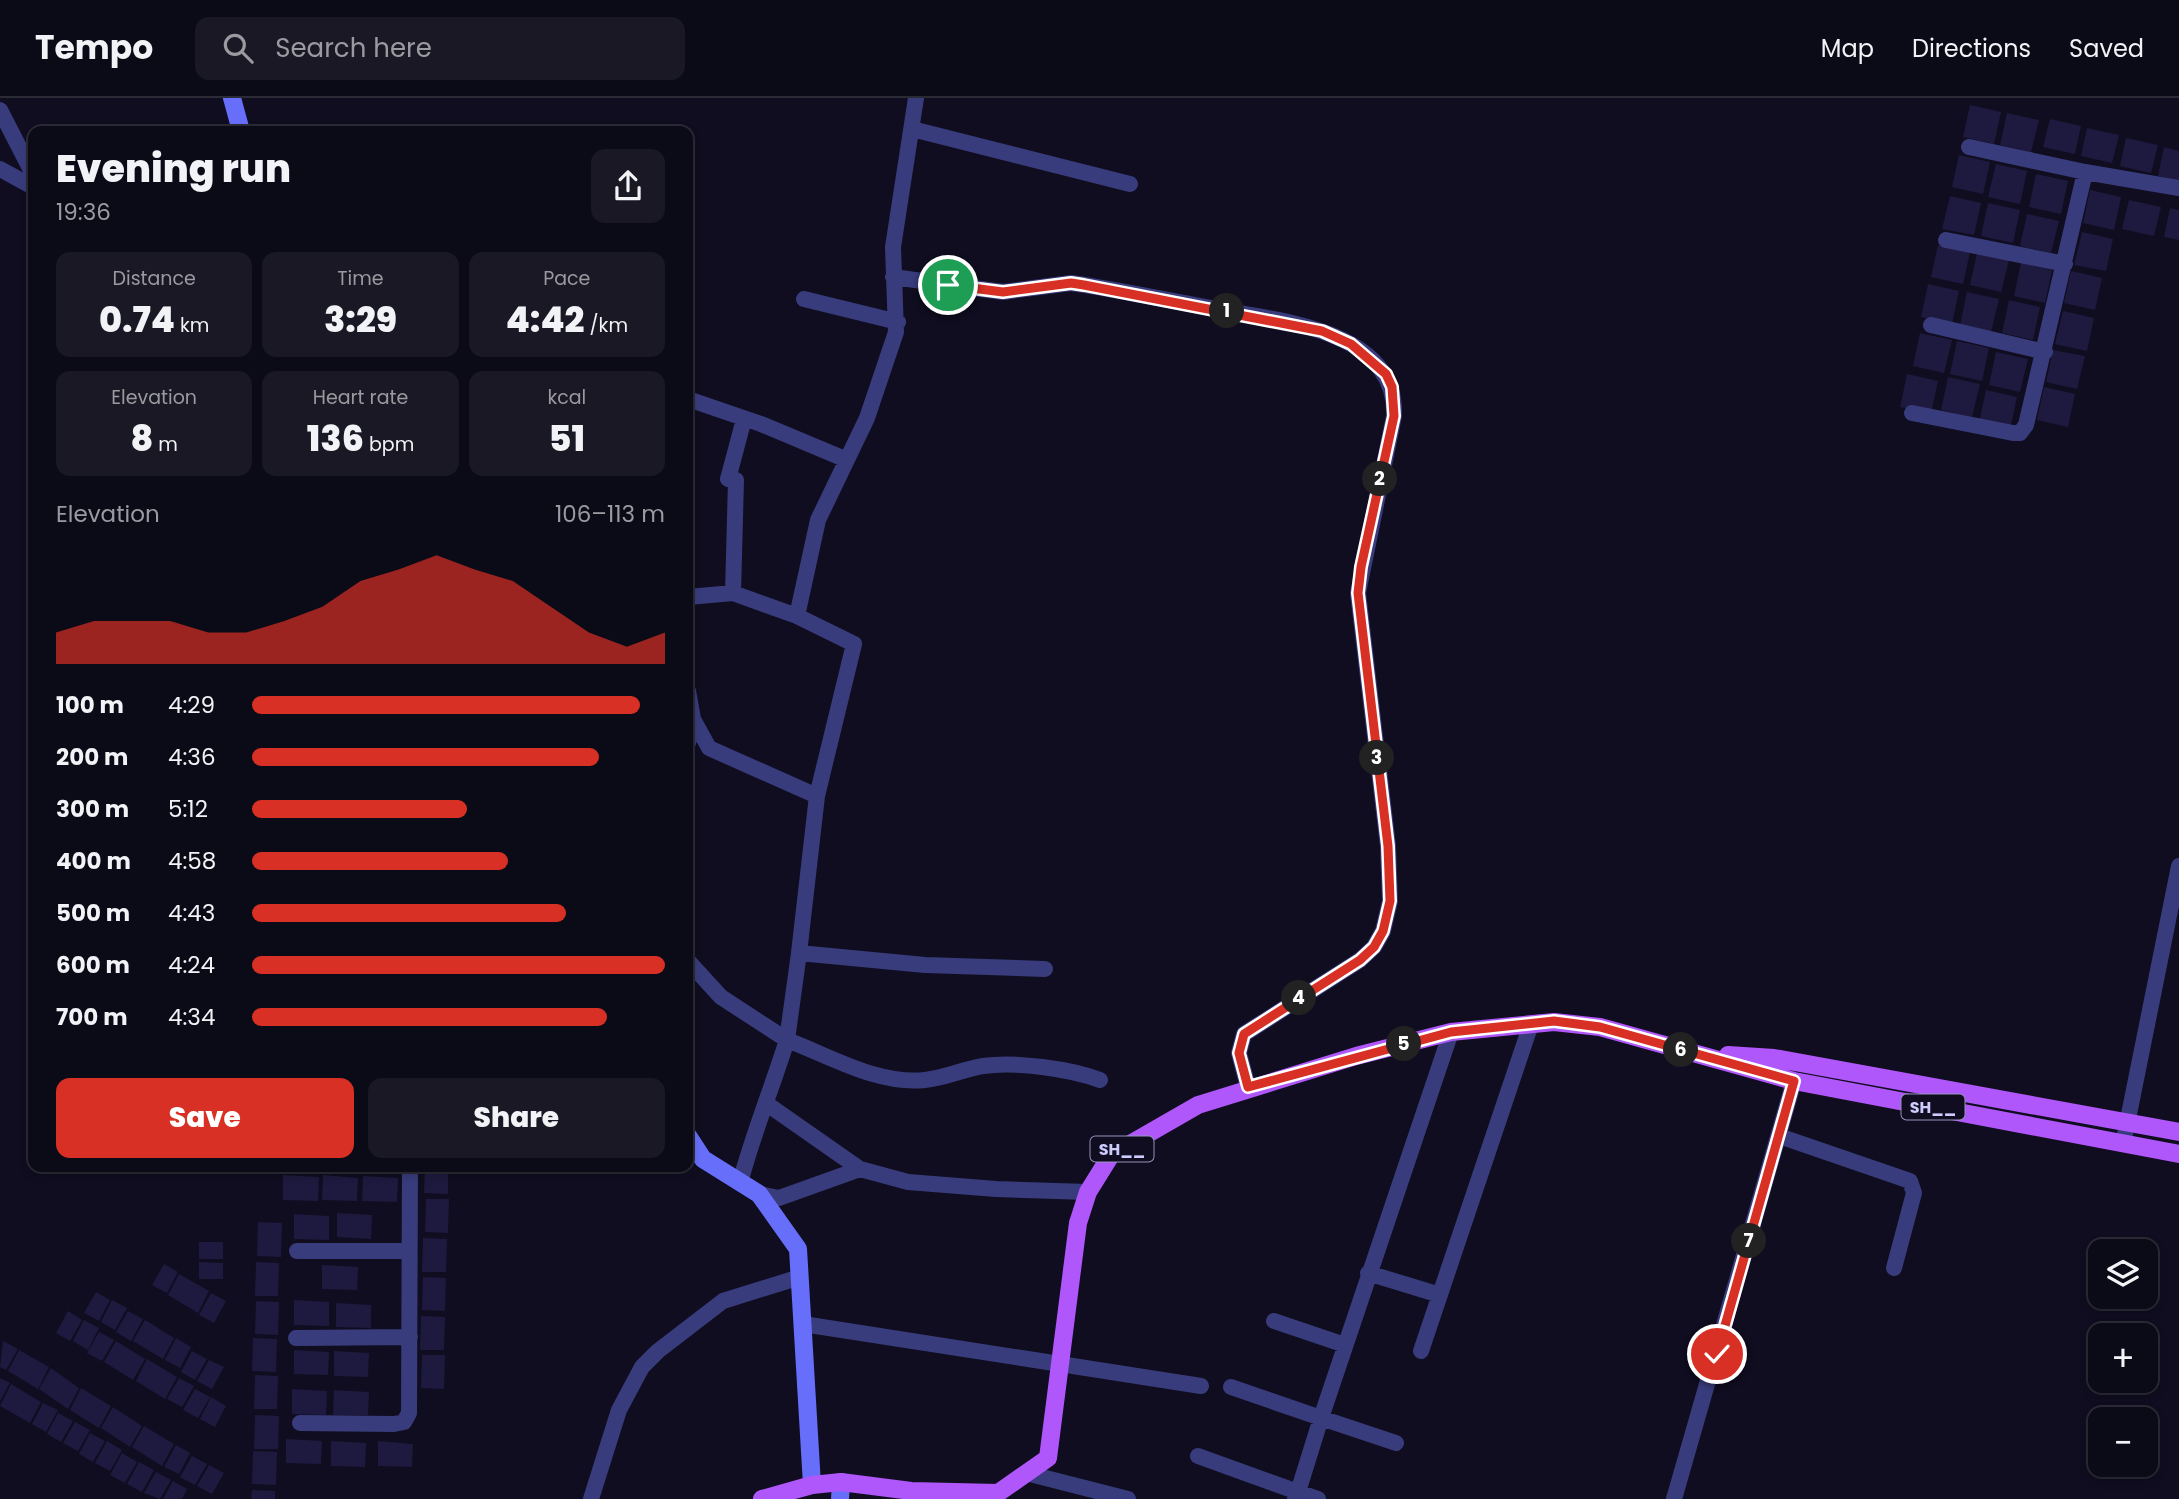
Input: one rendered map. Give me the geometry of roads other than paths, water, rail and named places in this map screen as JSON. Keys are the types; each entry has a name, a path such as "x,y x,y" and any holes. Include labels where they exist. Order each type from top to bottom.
{"main road":[{"name":"SH__","path":"762,1499 812,1485 840,1491 998,1493 1030,1474 1048,1458 1078,1223 1088,1192 1111,1155 1198,1105 1248,1087 1451,1032 1574,1022 1794,1081 2179,1154"},
{"name":"SH__","path":"1689,1052 1774,1058 2179,1132"}],"street":[{"path":"232,98 240,126"},
{"path":"797,616 818,520 867,418 898,321 893,247 916,98"},
{"path":"0,110 28,164"},
{"path":"912,129 1130,184"},
{"path":"1969,147 2085,172 2179,188"},
{"path":"0,169 28,184"},
{"path":"1912,412 2020,433 2030,418 2085,172"},
{"path":"1947,240 2065,264"},
{"path":"893,277 1003,292 1071,283 1304,326 1351,344 1376,363 1392,387 1394,416 1361,567 1358,593 1388,846 1388,915 1374,947 1360,960 1244,1034 1239,1053 1248,1087"},
{"path":"804,299 898,321"},
{"path":"1931,325 2045,352"},
{"path":"693,402 847,460"},
{"path":"733,593 732,479 744,419"},
{"path":"693,597 733,593 797,616 854,644 817,796 787,1040 761,1122 753,1134 740,1182"},
{"path":"693,719 709,748 817,796"},
{"path":"2123,1144 2179,866"},
{"path":"799,953 925,965 1045,969"},
{"path":"693,967 720,997 787,1040 880,1076 924,1080 984,1066 1018,1066 1086,1074 1100,1080"},
{"path":"1421,1351 1531,1024"},
{"path":"1297,1496 1368,1273 1451,1032"},
{"path":"1674,1499 1794,1081"},
{"path":"767,1104 860,1169 908,1182 996,1189 1088,1192"},
{"path":"1779,1136 1910,1181 1914,1193 1894,1268"},
{"path":"693,1144 703,1159 759,1194 779,1198 860,1169"},
{"path":"300,1423 404,1422 410,1413 410,1172"},
{"path":"759,1194 798,1249 812,1485"},
{"path":"297,1251 408,1251"},
{"path":"1368,1273 1440,1295"},
{"path":"591,1499 619,1410 642,1367 723,1301 800,1277"},
{"path":"1274,1321 1345,1345"},
{"path":"803,1324 1201,1386"},
{"path":"296,1338 410,1337"},
{"path":"1231,1387 1396,1443"},
{"path":"1198,1457 1297,1496 1318,1499"},
{"path":"1030,1474 1128,1499"}]}
